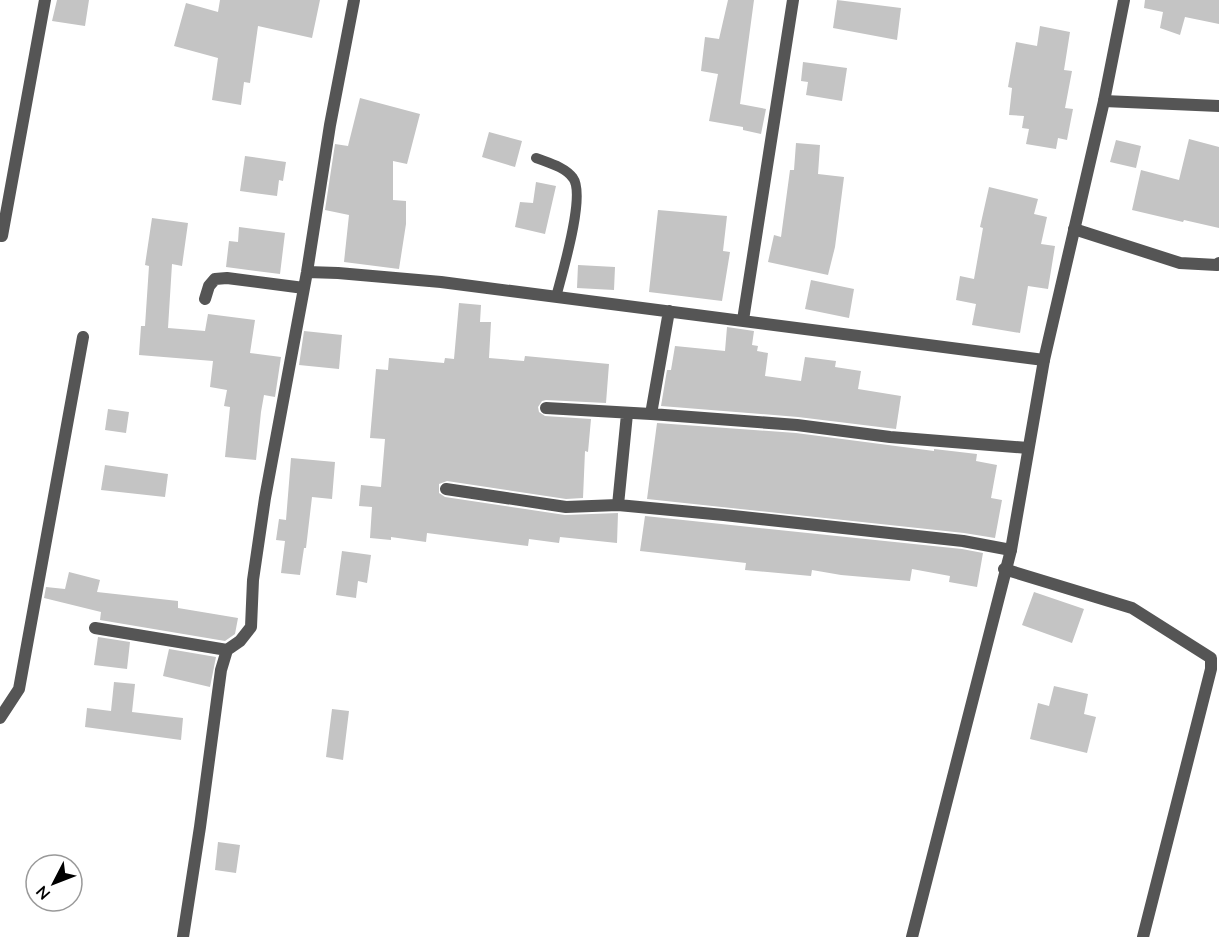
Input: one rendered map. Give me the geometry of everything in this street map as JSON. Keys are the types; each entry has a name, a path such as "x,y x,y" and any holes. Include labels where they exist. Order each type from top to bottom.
{"street":[{"path":"2,236 45,0"},
{"path":"183,937 221,670 227,650 240,641 251,627 253,580 265,498 354,0"},
{"path":"743,320 793,0"},
{"path":"912,937 1004,569 1011,550 1044,360 1104,101 1124,0"},
{"path":"1104,101 1219,106"},
{"path":"1074,229 1180,264 1218,264"},
{"path":"307,272 441,282 1044,360"},
{"path":"205,299 209,286 215,279 227,278 304,288"},
{"path":"651,414 669,311"},
{"path":"0,718 19,689 82,337"},
{"path":"546,408 797,425 890,437 1028,448"},
{"path":"618,505 627,414"},
{"path":"446,489 566,507 618,505 963,541 1011,550"},
{"path":"1004,569 1132,608 1211,658 1212,669 1143,937"},
{"path":"95,628 227,650"}],"lane":[{"path":"537,158 561,168 573,177 579,188 575,218 556,297"}],"building":[{"path":"57,0 89,0 85,26 52,21"},
{"path":"220,0 320,0 312,38 258,26 250,83 244,82 241,105 212,100 218,58 174,46 186,3 218,12"},
{"path":"728,0 754,0 740,104 766,109 761,134 743,130 743,127 709,121 718,74 701,71 705,37 719,39"},
{"path":"837,0 901,8 897,40 833,28"},
{"path":"1145,0 1219,0 1219,24 1185,17 1180,35 1160,28 1163,12 1144,8"},
{"path":"1040,26 1070,32 1064,70 1072,71 1065,108 1073,109 1067,140 1058,138 1056,149 1026,144 1029,129 1022,128 1024,116 1009,115 1012,88 1008,87 1016,42 1037,46"},
{"path":"803,62 847,68 842,101 806,95 808,82 801,81"},
{"path":"360,98 420,114 407,164 393,161 393,200 406,201 406,224 399,269 344,262 349,215 325,210 335,144 348,146"},
{"path":"489,132 522,141 515,167 482,157"},
{"path":"1189,139 1219,147 1219,228 1132,210 1141,170 1179,180"},
{"path":"1116,140 1141,146 1136,168 1110,162"},
{"path":"796,143 820,145 818,174 844,177 835,247 828,275 768,262 774,235 781,237 790,170 794,170"},
{"path":"245,156 286,162 283,181 279,180 277,196 240,191"},
{"path":"536,182 556,186 545,234 515,227 520,202 533,203"},
{"path":"989,187 1038,199 1034,214 1047,217 1041,244 1055,246 1048,289 1028,286 1020,333 972,325 976,304 956,300 960,276 974,279 983,228 980,227"},
{"path":"658,210 727,216 723,251 730,252 722,301 649,292"},
{"path":"152,218 188,223 182,266 172,264 168,328 205,331 208,314 255,320 250,353 281,357 275,397 264,395 256,460 225,457 230,407 224,406 227,390 210,387 213,361 139,355 141,326 145,326 149,266 145,265"},
{"path":"239,227 285,233 280,274 226,267 229,241 238,242"},
{"path":"578,265 615,267 614,290 577,288"},
{"path":"811,280 854,289 849,318 805,309"},
{"path":"459,303 481,305 480,322 491,322 489,358 524,361 525,356 609,364 606,403 546,400 542,401 538,407 539,412 545,416 591,419 588,452 585,451 583,498 566,499 447,481 439,484 439,493 445,497 565,515 618,513 617,543 560,537 559,543 529,539 528,546 427,533 426,542 391,537 391,540 370,538 372,507 359,506 361,485 381,487 385,439 370,438 376,369 388,370 389,358 444,363 445,358 454,359"},
{"path":"727,327 754,331 752,345 758,346 757,351 768,353 765,376 801,381 805,357 836,361 835,367 861,371 858,389 901,396 896,429 798,417 661,406 667,370 671,370 675,346 725,351"},
{"path":"304,331 342,335 339,369 299,365"},
{"path":"108,409 129,412 126,433 105,430"},
{"path":"657,423 796,433 934,451 934,449 977,454 976,461 997,465 991,498 1002,500 995,538 647,499"},
{"path":"291,458 335,462 332,499 312,497 306,548 304,548 300,575 281,573 285,541 276,540 279,519 286,520"},
{"path":"105,465 168,474 165,497 101,490"},
{"path":"645,516 983,553 977,587 949,582 950,576 912,569 910,581 812,570 811,576 745,570 746,563 640,551"},
{"path":"342,551 371,555 367,583 358,581 356,598 336,595"},
{"path":"69,572 100,580 97,592 178,601 178,608 238,618 235,634 225,641 100,620 101,612 44,598 46,587 65,589"},
{"path":"1034,592 1084,609 1072,643 1022,625"},
{"path":"98,637 130,642 127,669 94,665"},
{"path":"169,649 216,657 210,687 163,676"},
{"path":"114,682 135,684 132,712 183,718 181,740 85,727 87,708 111,711"},
{"path":"1054,686 1088,694 1084,714 1096,717 1087,753 1030,739 1038,703 1049,706"},
{"path":"332,709 349,711 343,760 326,757"},
{"path":"218,842 240,845 236,873 215,870"}]}
